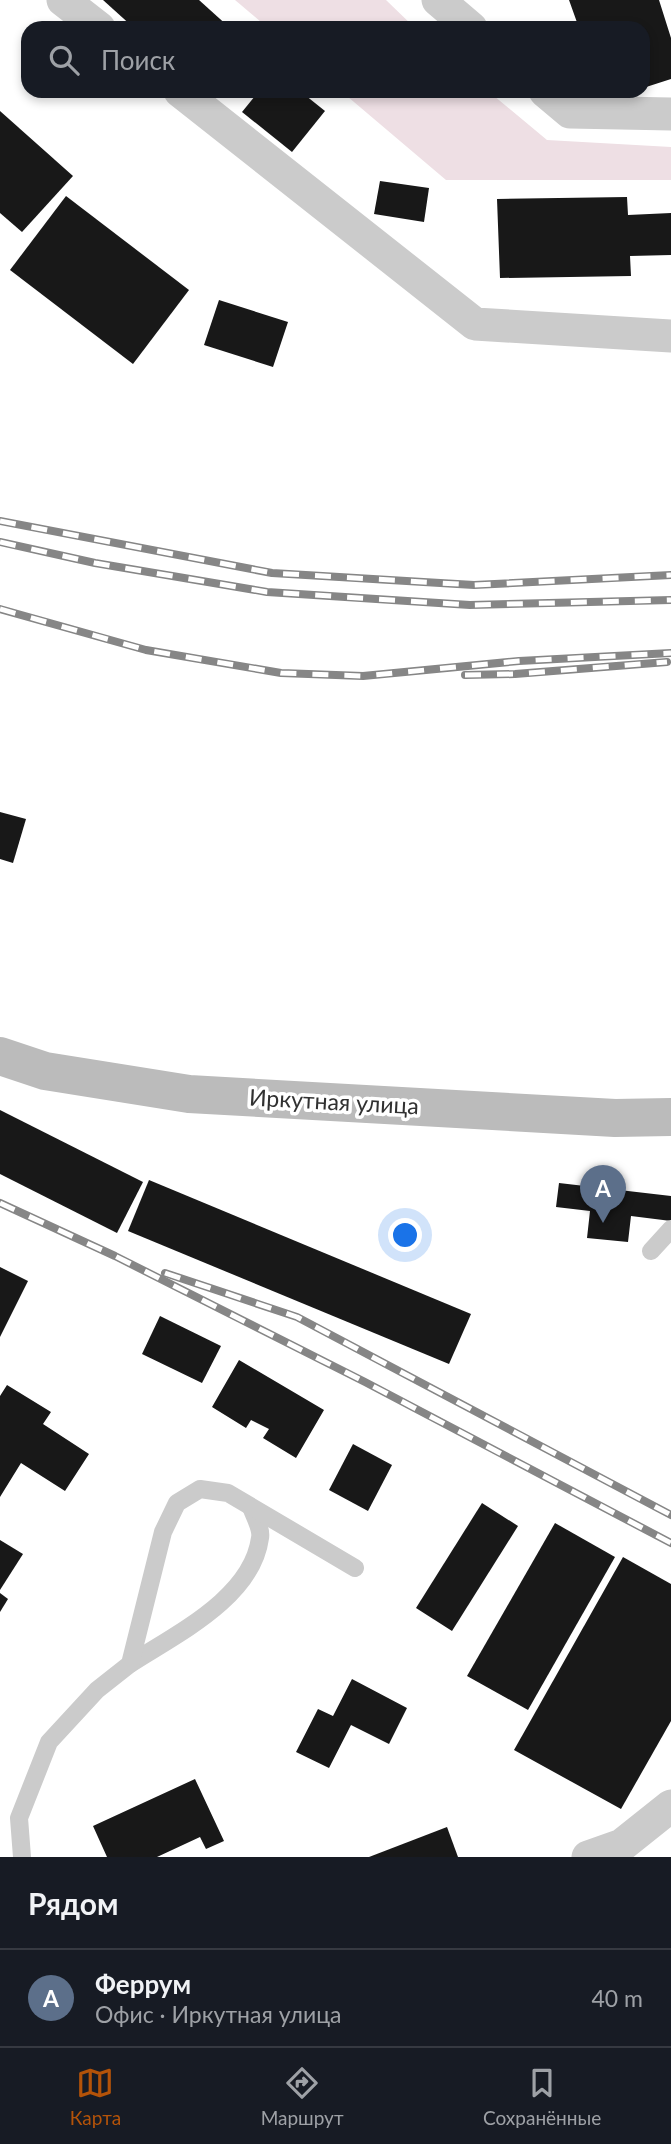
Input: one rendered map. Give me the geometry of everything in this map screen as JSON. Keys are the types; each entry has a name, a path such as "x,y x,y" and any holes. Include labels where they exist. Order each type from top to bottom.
{"main road":[{"name":"Иркутная улица","path":"0,1056 45,1071 189,1094 615,1118 671,1117"}],"street":[{"path":"63,0 90,21"},
{"path":"438,0 463,21"},
{"path":"189,98 475,324 671,336"},
{"path":"553,98 570,112 666,110"},
{"path":"588,1857 622,1845 671,1806"}],"lane":[{"path":"651,1251 671,1228"},
{"path":"130,1664 163,1532 177,1503 200,1489 228,1493 355,1568"},
{"path":"22,1857 19,1818 48,1742 97,1690 130,1664 219,1606 249,1572 261,1536 251,1507"}],"shaded area":[{"path":"235,0 386,0 408,21 260,21"},
{"path":"349,98 496,98 547,140 671,147 671,180 446,180"}],"building":[{"path":"103,0 199,0 222,21 126,21"},
{"path":"569,0 659,0 671,38 671,79 650,86 650,21 576,21"},
{"path":"253,98 309,98 325,111 292,152 242,112"},
{"path":"0,111 73,176 22,232 0,213"},
{"path":"380,181 429,188 424,222 374,214"},
{"path":"66,196 189,290 133,364 10,270"},
{"path":"627,197 628,215 671,213 671,255 630,256 631,276 500,278 497,199"},
{"path":"219,300 288,322 273,367 204,345"},
{"path":"0,812 26,819 13,863 0,859"},
{"path":"0,1110 143,1182 117,1233 0,1174"},
{"path":"149,1180 471,1314 449,1364 128,1231"},
{"path":"559,1183 671,1196 671,1221 631,1216 628,1242 587,1238 590,1211 556,1207"},
{"path":"0,1267 28,1281 0,1337"},
{"path":"160,1316 221,1346 202,1383 142,1354"},
{"path":"239,1360 324,1410 296,1458 263,1438 269,1429 251,1420 246,1428 212,1407"},
{"path":"7,1385 51,1412 43,1424 89,1454 65,1491 21,1463 0,1497 0,1396"},
{"path":"353,1444 392,1465 368,1511 329,1490"},
{"path":"482,1503 518,1526 452,1631 416,1608"},
{"path":"555,1523 615,1557 528,1710 467,1676"},
{"path":"0,1540 23,1554 0,1590"},
{"path":"623,1557 671,1584 671,1721 621,1809 514,1750"},
{"path":"0,1593 8,1599 0,1612"},
{"path":"352,1679 407,1708 389,1744 351,1725 329,1768 296,1752 318,1709 333,1716"},
{"path":"195,1779 224,1841 206,1849 200,1837 157,1857 107,1857 93,1826"},
{"path":"447,1827 458,1857 369,1857"}],"railway":[{"path":"0,521 272,573 474,585 671,575"},
{"path":"0,542 95,563 267,592 470,605 671,600"},
{"path":"0,609 146,650 281,673 363,676 519,661 671,653"},
{"path":"465,675 515,674 667,662"},
{"path":"0,1203 115,1256 365,1382 671,1543"},
{"path":"165,1273 297,1317 671,1515"}],"place":[{"name":"Феррум","path":"603,1223"}]}
